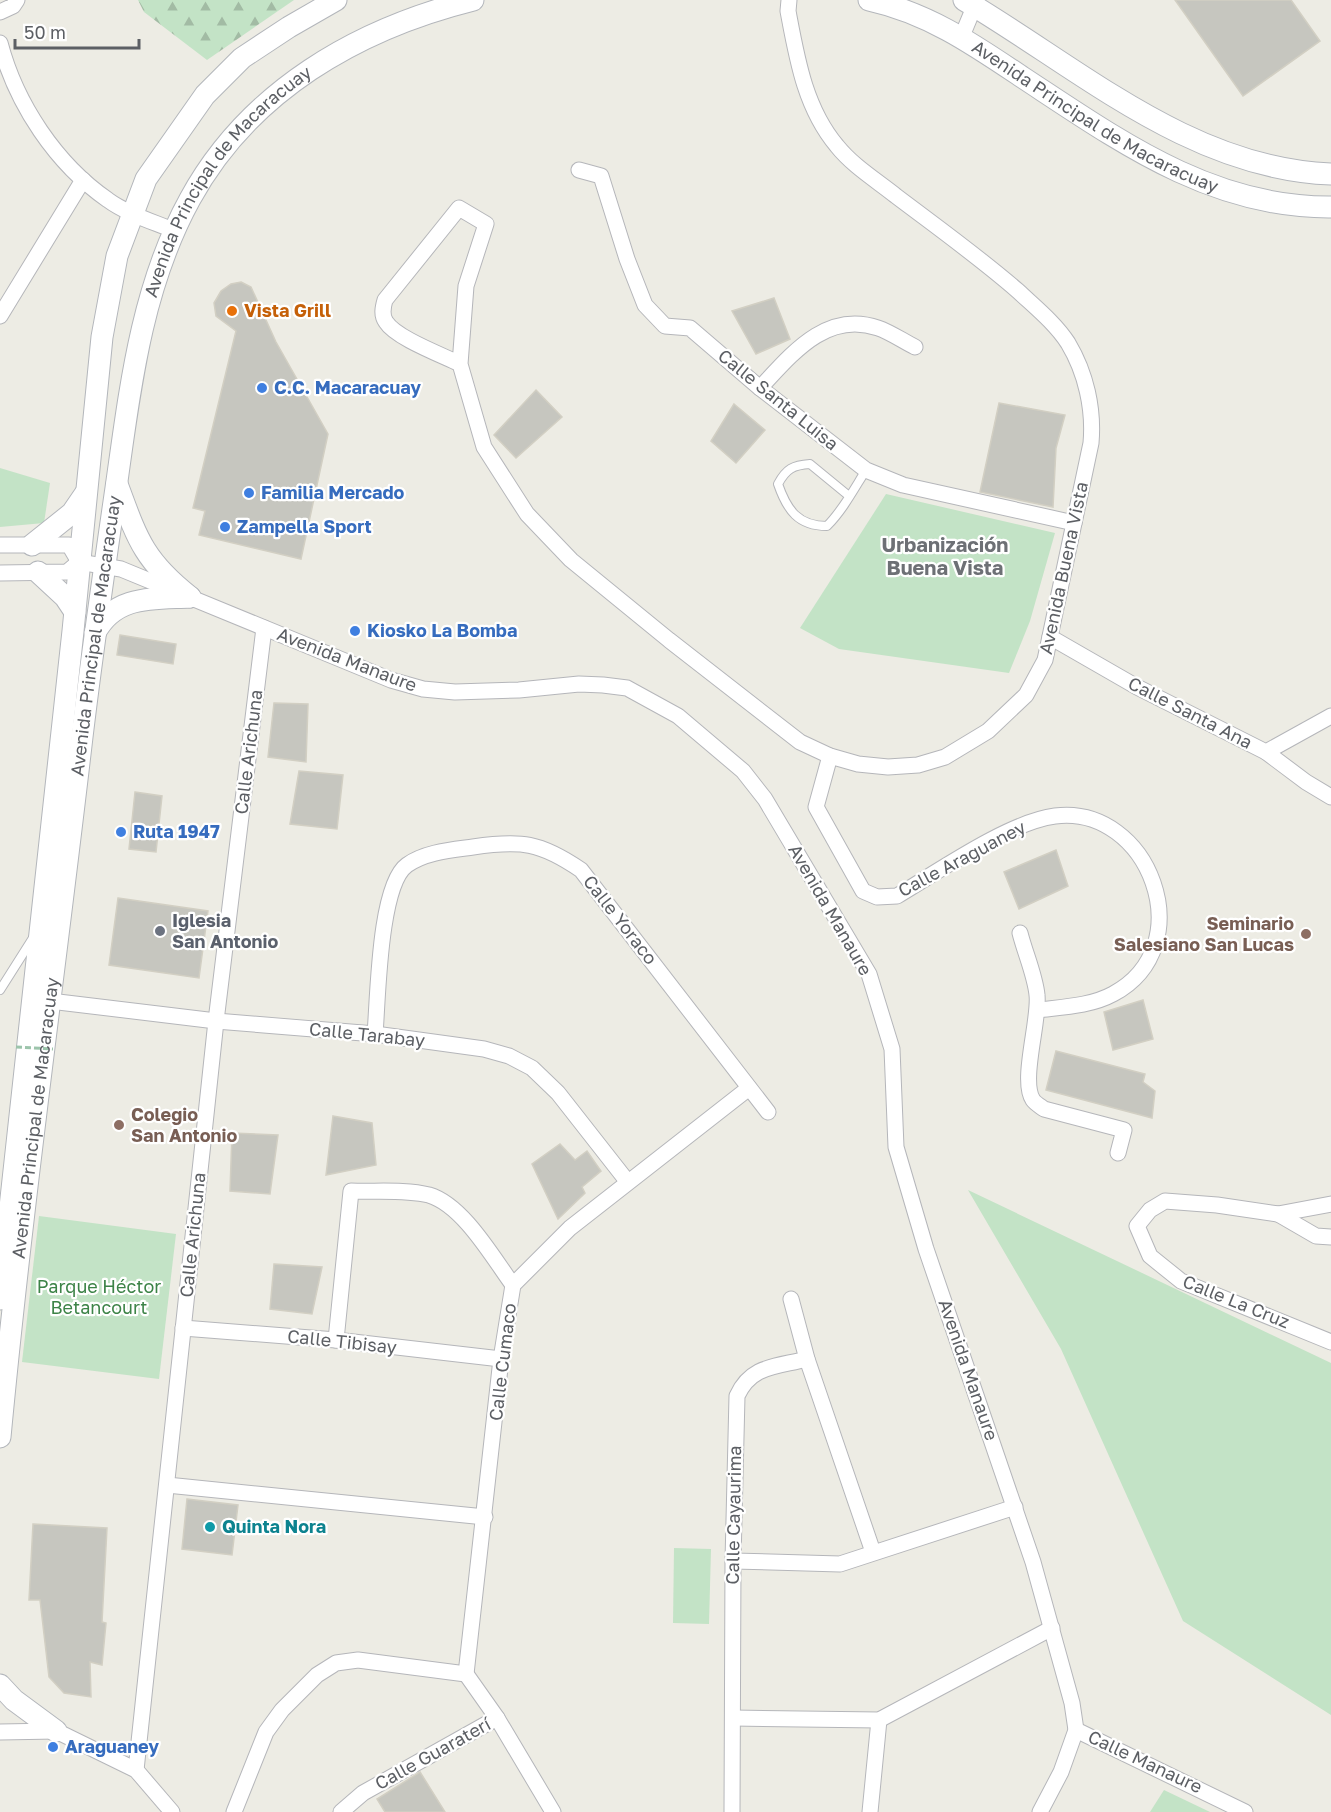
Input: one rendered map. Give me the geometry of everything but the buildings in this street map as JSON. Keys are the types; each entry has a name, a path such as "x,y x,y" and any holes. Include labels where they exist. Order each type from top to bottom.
{"street":[{"path":"0,12 13,6 17,0"},
{"name":"Avenida Principal de Macaracuay","path":"0,1299 75,612 85,493 109,293 117,256 132,212 153,169 204,95 224,73 266,42 336,0"},
{"name":"Avenida Principal de Macaracuay","path":"0,1437 93,636 145,314 156,276 189,199 228,143 260,109 293,81 333,54 386,28 473,0"},
{"name":"Avenida Buena Vista","path":"460,364 394,330 385,322 382,310 385,300 459,208 486,224 466,286 460,364 484,447 534,522 571,560 730,689 800,742 830,756 858,764 888,767 918,765 945,757 988,731 1026,695 1045,660 1074,523 1092,430 1087,392 1075,357 1066,341 1043,313 969,250 856,166 837,147 807,96 792,32 789,0"},
{"name":"Avenida Principal de Macaracuay","path":"869,0 912,12 962,36 1069,108 1161,164 1248,199 1284,206 1331,207"},
{"path":"962,36 972,2"},
{"name":"Avenida Principal de Macaracuay","path":"972,2 1118,98 1192,140 1239,159 1295,171 1331,174"},
{"path":"0,43 5,64 22,102 56,150 83,180 110,201 175,231"},
{"name":"Calle Santa Luisa","path":"579,170 601,176 627,259 645,305 665,326 690,328 760,388 866,470 903,485 1074,523"},
{"path":"0,316 83,180"},
{"path":"760,388 810,338 842,325 860,323 879,328 915,347"},
{"path":"117,483 132,527 151,561 162,574 190,597"},
{"path":"32,545 72,513 85,493"},
{"path":"0,545 69,545 79,562 67,572 0,573"},
{"name":"Avenida Manaure","path":"79,562 121,569 391,680 423,689 486,693 579,684 627,688 678,716 743,771 765,799 869,974 891,1049 896,1147 926,1249 1016,1507 1052,1628 1072,1703 1076,1730 1061,1772 1040,1812"},
{"path":"38,572 65,597 75,612"},
{"path":"93,636 103,619 119,606 133,602 190,597"},
{"name":"Calle Arichuna","path":"136,1770 216,1021 264,628"},
{"name":"Calle Santa Ana","path":"1050,637 1137,687 1266,752 1331,716"},
{"path":"1266,752 1305,782 1331,797"},
{"name":"Calle Araguaney","path":"830,756 816,807 863,891 877,897 897,896 1006,833 1029,822 1054,816 1077,815 1100,821 1140,857 1153,880 1160,909 1160,934 1151,957 1135,979 1114,994 1094,1002 1038,1010"},
{"name":"Calle Yoraco","path":"375,1034 385,914 397,877 405,866 419,858 444,851 511,842 526,843 542,847 581,870 768,1112"},
{"path":"1020,933 1037,993 1038,1010 1033,1029 1031,1058 1030,1090 1033,1101 1044,1108 1124,1130 1118,1153"},
{"name":"Calle Tarabay","path":"50,1001 216,1021 375,1034 484,1049 509,1056 532,1068 558,1093 627,1181"},
{"name":"Calle Cumaco","path":"466,1674 501,1359 513,1285 563,1234 627,1181 749,1088"},
{"path":"336,1340 351,1191 413,1193 430,1196 443,1202 472,1230 513,1285"},
{"name":"Calle La Cruz","path":"1278,1214 1217,1205 1165,1202 1150,1210 1137,1226 1150,1256 1181,1281 1331,1342"},
{"path":"1278,1214 1331,1204"},
{"path":"1278,1214 1316,1236 1331,1237"},
{"path":"791,1299 807,1359 873,1552"},
{"name":"Calle Tibisay","path":"183,1328 336,1340 501,1359"},
{"name":"Calle Cayaurima","path":"732,1812 733,1561 737,1396 745,1380 760,1371 807,1359"},
{"path":"167,1485 485,1517"},
{"path":"733,1561 840,1564 1016,1507"},
{"path":"733,1718 879,1720 1052,1628"},
{"path":"234,1812 266,1732 300,1690 336,1663 358,1660 466,1674 497,1718 553,1812"},
{"path":"0,1685 14,1700 56,1731"},
{"path":"0,1701 136,1770 172,1812"},
{"name":"Calle Guaraterí","path":"341,1812 363,1793 497,1718"},
{"path":"870,1812 879,1720"},
{"name":"Calle Manaure","path":"1076,1730 1245,1812"},
{"path":"0,1732 56,1731"}],"lane":[{"path":"849,496 810,464 795,465 784,472 778,484 783,498 795,516 811,526 827,526 849,496 866,470"},
{"path":"0,990 39,929"}],"path":[{"path":"16,1047 53,1049"}],"green space":[{"path":"138,0 294,0 207,60 144,12"},
{"path":"0,468 50,483 44,523 0,527"},
{"path":"886,494 1055,533 1030,621 1009,673 839,649 800,628"},
{"path":"968,1190 1331,1363 1331,1715 1183,1621 1061,1349"},
{"name":"Parque Héctor Betancourt","path":"39,1216 176,1234 159,1379 22,1362"},
{"path":"674,1548 711,1549 709,1624 673,1623"},
{"path":"1164,1790 1210,1812 1150,1812"}],"place":[{"name":"Vista Grill","path":"232,311"},
{"name":"C.C. Macaracuay","path":"262,388"},
{"name":"Familia Mercado","path":"249,493"},
{"name":"Zampella Sport","path":"225,527"},
{"name":"Kiosko La Bomba","path":"355,631"},
{"name":"Ruta 1947","path":"121,832"},
{"name":"Iglesia San Antonio","path":"160,931"},
{"name":"Seminario Salesiano San Lucas","path":"1306,934"},
{"name":"Colegio San Antonio","path":"119,1125"},
{"name":"Quinta Nora","path":"210,1527"},
{"name":"Araguaney","path":"53,1747"}],"district":[{"name":"Urbanización Buena Vista","path":"945,556"}]}
